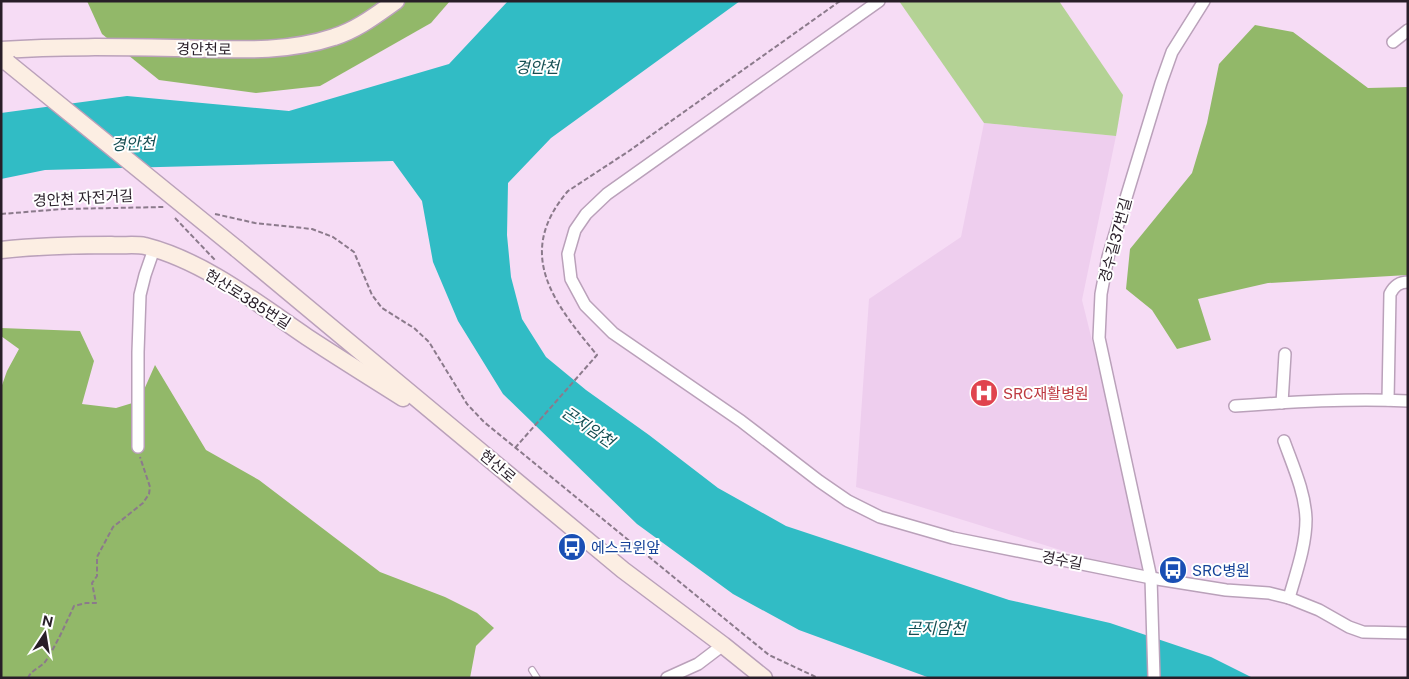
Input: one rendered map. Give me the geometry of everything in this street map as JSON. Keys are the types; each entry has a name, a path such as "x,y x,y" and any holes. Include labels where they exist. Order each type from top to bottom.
{"street":[{"name":"경안천로","path":"4,57 93,46 261,50 302,45 334,37 361,25 396,1"},
{"name":"경수길","path":"879,1 607,194 586,214 575,230 568,254 571,279 585,306 613,333 741,421 848,502 880,516 954,538 1151,578 1226,590 1268,593 1289,598 1319,610 1349,627 1363,632 1408,633"},
{"name":"경수길37번길","path":"1154,678 1151,578 1099,338 1101,294 1108,257 1161,83 1172,52 1204,1"},
{"path":"1393,42 1408,30"},
{"name":"현산로","path":"4,57 623,570 764,678"},
{"name":"현산로385번길","path":"1,250 39,246 143,246 186,260 242,292 308,338 468,441"},
{"path":"138,447 140,295 154,249"},
{"path":"1388,400 1390,294 1393,287 1403,282 1408,282"},
{"path":"1282,403 1285,354"},
{"path":"1235,406 1388,400 1408,402"},
{"path":"1284,441 1303,497 1306,518 1305,538 1289,598"},
{"path":"667,678 698,664 723,645"}],"lane":[{"path":"532,670 537,678"}],"path":[{"path":"568,191 629,151 840,1"},
{"name":"경안천 자전거길","path":"1,214 63,209 165,207"},
{"path":"171,214 216,262"},
{"path":"215,214 255,224 312,229 333,237 354,252 372,295 382,308 414,328 430,342 467,404 484,422 769,655 818,678"},
{"path":"515,448 592,360"},
{"path":"28,678 30,674 43,665 59,640 74,606 96,602 92,583 97,576 97,557 113,527 143,503 149,494 150,487 141,463 138,447"}],"shaded area":[{"name":"SRC재활병원","path":"984,123 1116,136 1082,300 1151,578 856,487 869,299 961,237"}],"green space":[{"path":"87,1 450,1 431,23 320,86 256,93 159,80 102,34"},
{"path":"899,1 1059,1 1123,95 1116,136 984,123"},
{"path":"1255,25 1293,32 1368,88 1408,87 1408,275 1268,283 1198,299 1211,340 1177,349 1152,310 1126,289 1130,249 1192,173 1207,123 1219,64"},
{"path":"1,328 80,331 94,361 82,404 116,408 139,401 155,365 206,450 259,480 380,572 445,597 477,613 494,628 476,646 470,678 1,678 1,388 7,371 19,349 1,336"}],"water":[{"path":"508,1 740,1 551,138 508,183 507,235 511,277 522,319 546,357 586,390 718,488 786,526 1009,600 1110,623 1211,657 1253,678 930,678 799,630 733,594 637,524 503,394 458,321 433,262 422,201 393,161 45,170 1,179 1,113 127,96 289,111 449,64"}],"place":[{"name":"SRC재활병원","path":"984,393"},
{"name":"에스코윈앞","path":"572,547"},
{"name":"SRC병원","path":"1173,570"}],"water label":[{"name":"경안천","path":"537,67"},
{"name":"경안천","path":"133,144"},
{"name":"곤지암천","path":"588,427"},
{"name":"곤지암천","path":"936,628"}]}
